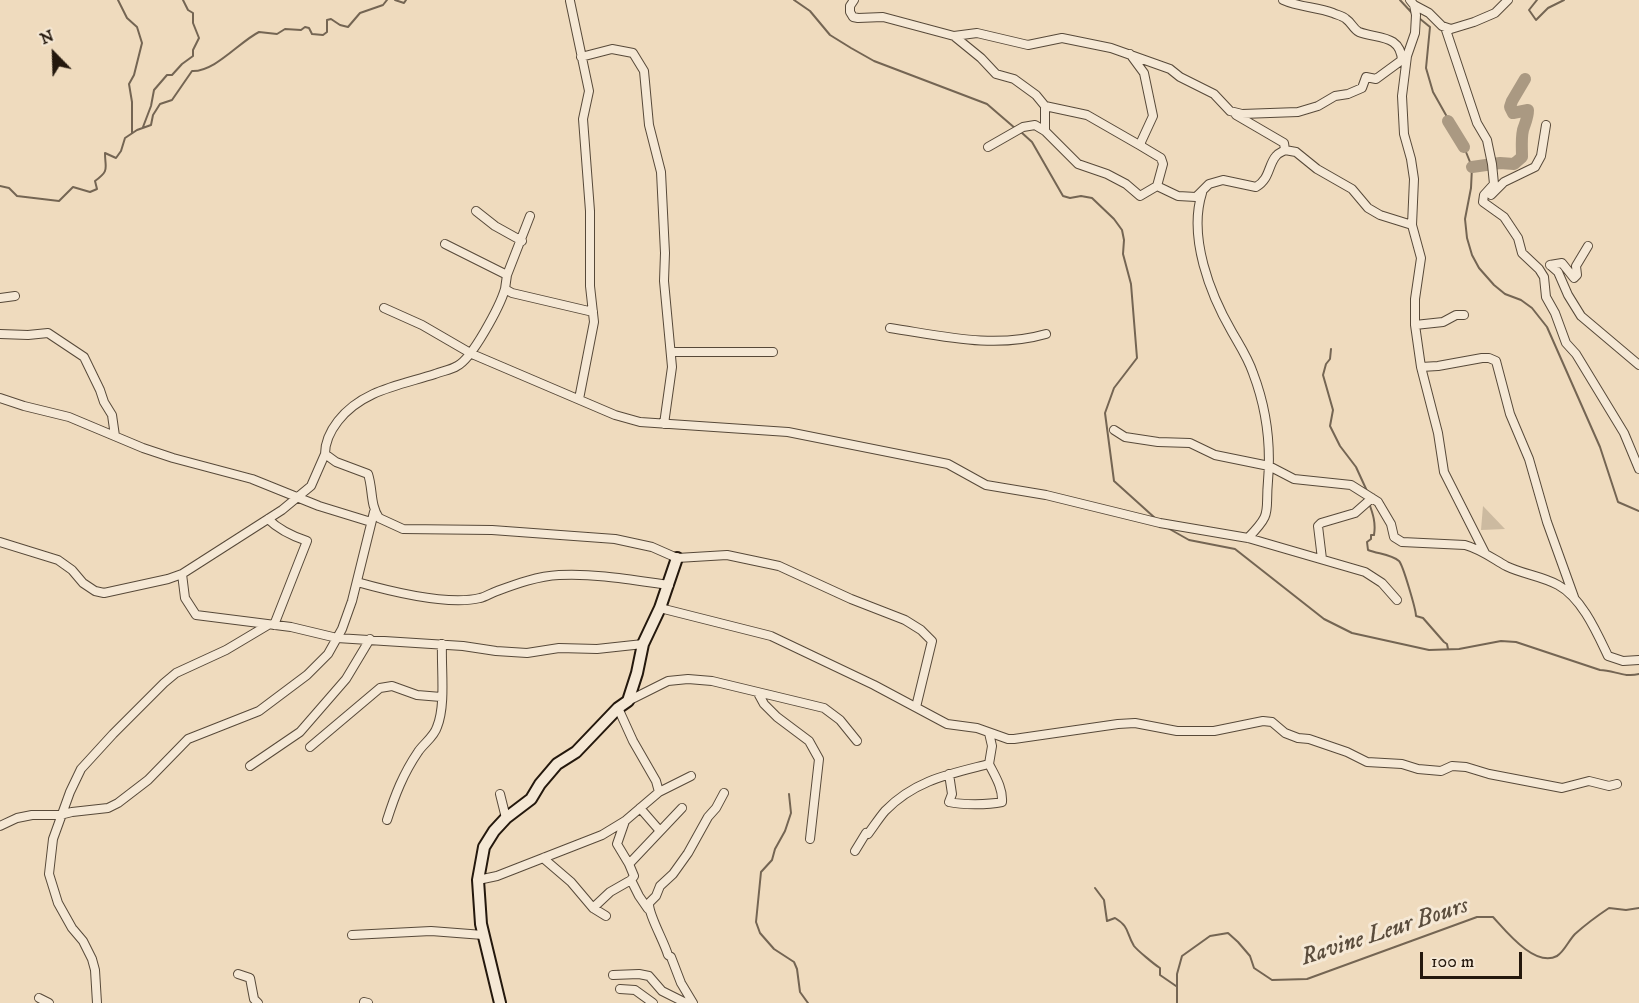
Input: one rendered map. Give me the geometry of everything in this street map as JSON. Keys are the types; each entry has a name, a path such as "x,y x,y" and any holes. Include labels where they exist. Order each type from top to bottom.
{"street":[{"path":"854,0 850,6 850,12 853,17 858,18 883,17 954,36 977,33 1028,45 1062,38 1129,53 1170,69 1180,77 1214,94 1230,111 1284,143 1285,150"},
{"path":"1283,0 1330,12 1347,19 1360,33 1385,37 1395,44 1405,58"},
{"path":"1412,3 1451,29 1495,13 1508,0"},
{"path":"570,1 589,92 583,119 590,211 588,259 594,322 579,399"},
{"path":"1412,3 1416,15 1415,33 1405,58 1402,116 1414,179 1413,225 1421,258 1414,326 1421,367 1438,433 1444,472 1485,553"},
{"path":"1445,27 1477,123 1487,141 1494,181 1491,191 1498,212 1515,233 1522,253 1535,264 1544,277 1546,297 1555,313 1566,343 1576,354 1624,434 1639,469"},
{"path":"954,36 981,58 996,74 1014,79 1036,95 1045,106 1087,115 1161,158 1162,164 1157,186 1140,196 1126,184 1107,174 1077,164 1045,131 1035,125 1023,127 988,147"},
{"path":"581,57 612,49 633,53 644,71 649,125 661,172 664,281 672,352 664,424"},
{"path":"1129,53 1144,73 1153,116 1141,141 1142,146"},
{"path":"1230,111 1260,114 1306,110 1335,96 1362,88 1366,77 1376,79 1405,58"},
{"path":"1045,106 1045,131"},
{"path":"1491,191 1535,167 1541,156 1546,125"},
{"path":"1157,186 1178,196 1196,197 1209,184 1223,180 1256,187 1271,168 1275,157 1285,150 1296,152 1317,169 1352,189 1368,208 1380,215 1413,225"},
{"path":"1202,193 1197,209 1203,263 1213,293 1241,346 1259,390 1268,432 1266,518 1248,537"},
{"path":"476,211 495,226 522,241"},
{"path":"0,542 58,560 72,570 83,584 104,593 182,574 268,519 311,486 325,454 325,446 333,427 343,414 364,398 388,387 458,366 472,354 505,289 507,275 530,216"},
{"path":"445,244 507,275"},
{"path":"1588,246 1576,266 1577,275 1574,278 1562,263 1550,265 1558,273 1581,316 1639,364"},
{"path":"505,289 512,293 593,312"},
{"path":"0,298 15,296"},
{"path":"384,308 422,325 472,354 632,420 798,434 948,464 986,485 1046,495 1160,523 1248,537 1365,572 1382,583 1397,600"},
{"path":"1414,326 1443,322 1456,315 1464,315"},
{"path":"890,328 985,342 1002,342 1046,334"},
{"path":"0,334 48,333 84,357 112,415 115,436"},
{"path":"672,352 773,352"},
{"path":"1421,367 1482,358 1496,361 1510,414 1529,459 1546,522 1576,602"},
{"path":"0,398 69,417 173,458 252,479 297,498 371,522"},
{"path":"1114,430 1125,437 1158,442 1190,443 1215,455 1269,466 1294,479 1351,484 1369,501 1384,509 1394,537 1398,541 1465,544 1507,566 1558,585 1569,593 1590,620 1608,656 1623,661 1639,660"},
{"path":"0,826 17,818 32,815 60,815 108,808 118,803 148,780 188,739 259,711 307,675 328,654 345,620 374,512 372,486 368,474 336,462 325,454"},
{"path":"1322,559 1318,526 1325,521 1350,515 1369,501"},
{"path":"374,512 379,518 403,529 492,530 615,539 636,542 677,558 727,555 778,566 851,599 905,620 933,641 916,707"},
{"path":"97,1003 92,959 58,903 49,874 53,839 60,815 81,769 164,683 176,673 226,650 271,625 307,541 290,535 268,519"},
{"path":"628,701 638,673 644,644 669,585 677,558"},
{"path":"182,574 184,597 196,615 291,627 336,638 442,644 527,653 559,648 597,649 644,644"},
{"path":"357,582 430,597 458,600 480,598 529,580 559,575 604,577 669,585"},
{"path":"660,608 771,636 947,724 977,728 1014,739 1135,723 1177,731 1214,731 1263,720 1272,722 1285,733 1320,743 1367,762 1402,764 1418,769 1441,771 1452,766 1466,767 1489,774 1562,788 1589,781 1609,786 1617,784"},
{"path":"250,766 300,732 346,679 370,639"},
{"path":"387,820 395,793 406,770 436,731 441,697 442,644"},
{"path":"500,1003 483,935 478,880 484,847 506,818 531,799 557,764 576,752 618,708 668,681 681,679 712,681 824,708 840,720 857,741"},
{"path":"310,747 380,688 392,686 417,695 441,697"},
{"path":"758,693 764,704 777,717 809,741 819,759 810,839"},
{"path":"618,708 633,741 656,781 659,792"},
{"path":"949,774 952,795 949,802 958,804 972,802 986,805 1002,802 999,784 989,764 993,746 989,732"},
{"path":"855,851 866,833 868,834 885,812 898,800 932,779 989,764"},
{"path":"478,880 497,876 603,835 625,821 659,792 691,776"},
{"path":"648,909 649,903 656,896 660,886 673,874 688,853 724,793"},
{"path":"500,794 506,818"},
{"path":"640,808 660,831"},
{"path":"629,864 682,808"},
{"path":"593,908 610,892 634,876 616,844 625,821"},
{"path":"543,858 570,882 593,908 606,916"},
{"path":"631,880 655,921 668,955 693,1003"},
{"path":"352,935 431,931 483,935"},
{"path":"237,974 250,978 254,999 258,1003"},
{"path":"613,975 649,976 662,991 686,1003"},
{"path":"620,989 635,990 653,1003"},
{"path":"39,998 49,1003"}],"shaded area":[{"path":"1483,506 1505,529 1481,530"}],"waterway":[{"path":"118,0 127,18 137,27 142,43 134,75 129,84 132,102 132,133"},
{"path":"143,127 154,90 167,75 172,75 193,56 193,50 199,38 193,23 193,13 188,10 183,0"},
{"path":"0,186 9,188 17,196 59,201 73,187 90,192 97,189 95,181 106,169 105,153 116,158 125,138 151,125 153,115 160,104 172,100 192,71 201,70 218,62 259,32 277,34 285,29 301,30 305,27 309,28 312,34 323,35 327,32 327,20 331,19 348,27 360,13 383,5 387,0"},
{"path":"395,0 404,3 406,0"},
{"path":"794,0 810,11 830,35 851,48 874,61 987,104 1016,129"},
{"path":"1400,0 1412,13"},
{"path":"1537,0 1529,10 1536,20 1548,8 1564,0"},
{"name":"Ravine Leur Bours","path":"1419,18 1430,27 1426,68 1433,92 1464,147 1472,167 1471,188 1465,219 1472,255 1479,268 1494,285 1505,294 1521,300 1532,308 1547,327 1600,447 1618,502 1639,511"},
{"path":"1472,167 1500,163 1514,164 1522,157 1522,133 1528,110 1513,113 1510,107 1525,79"},
{"path":"1448,121 1464,147"},
{"path":"1021,132 1032,142 1063,196 1092,198 1122,230 1123,254 1131,284 1137,358 1114,388 1105,413 1114,481 1155,518"},
{"path":"1331,349 1330,359 1323,375 1333,410 1330,426 1340,446 1356,467 1367,491"},
{"path":"1369,503 1375,526 1374,535 1371,535 1371,539 1367,542 1368,550 1388,555 1399,561 1416,616 1423,618 1447,644 1448,649"},
{"path":"1166,527 1189,540 1235,549 1324,619 1352,633 1429,650 1459,649 1501,641 1516,642 1600,670 1629,675 1639,674"},
{"path":"789,794 791,813 785,831 772,860 761,872 756,922 760,933 774,949 794,962 800,992 808,1003"},
{"path":"1095,888 1104,900 1107,921 1115,918 1123,924 1134,946 1160,968 1160,975 1176,986"},
{"name":"Ravine Leur Bours","path":"1177,1003 1177,974 1182,956 1210,936 1228,933 1250,956 1254,968 1272,980 1307,979 1477,917 1493,917 1513,939 1531,953 1548,958 1560,954 1575,934 1609,908 1626,910 1639,908"}]}
